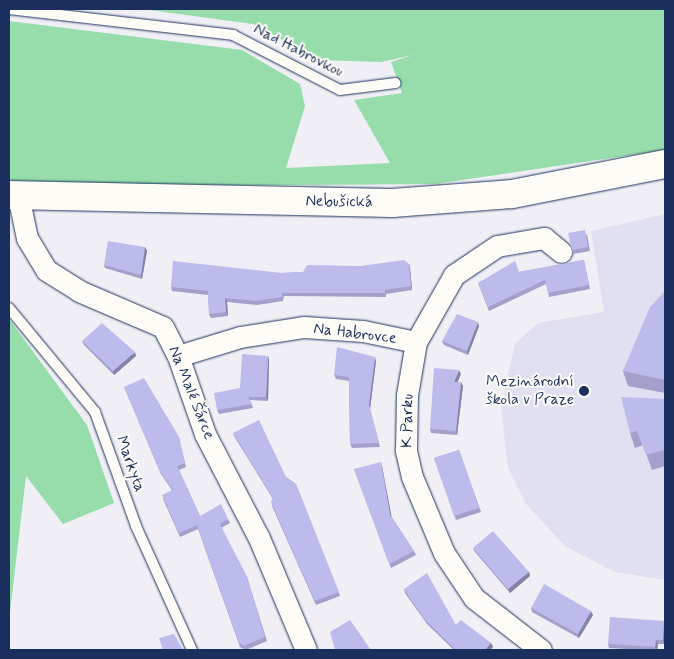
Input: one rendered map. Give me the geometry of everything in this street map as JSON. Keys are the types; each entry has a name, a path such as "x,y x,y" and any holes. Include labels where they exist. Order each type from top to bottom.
{"street":[{"name":"Nebušická","path":"14,195 392,203 512,194 665,164"},
{"name":"Na Malé Šárce","path":"14,195 27,238 46,270 79,291 163,327 178,356 205,434 259,538 306,650"},
{"name":"K Parku","path":"541,650 474,598 444,554 423,509 406,450 407,395 416,342 454,275 470,261 497,246 544,238 560,252"},
{"name":"Na Habrovce","path":"178,356 240,336 304,327 363,331 416,342"}],"lane":[{"name":"Nad Habrovkou","path":"9,9 233,35 340,90 396,83"},
{"name":"Markyta","path":"9,308 95,412 136,526 192,650"}],"shaded area":[{"name":"Mezinárodní škola v Praze","path":"665,214 665,580 615,572 566,547 526,504 508,467 501,407 515,344 538,323 604,312 591,231"}],"green space":[{"path":"142,9 665,9 665,150 435,184 9,187 9,21 242,50 300,84 305,106 286,168 390,163 354,100 402,93 391,62 413,55 381,62 319,60 253,24"},
{"path":"9,319 87,425 114,503 63,524 26,476 9,621"}],"building":[{"path":"585,230 588,247 572,250 568,233"},
{"path":"108,241 145,247 141,275 104,265"},
{"path":"404,260 409,264 411,286 385,290 385,293 282,293 282,297 256,301 225,298 226,312 209,314 208,291 171,287 173,261 282,273 303,272 307,265 361,266"},
{"path":"584,260 589,285 548,293 545,280 488,307 478,283 515,261 519,272"},
{"path":"665,291 665,380 623,371 650,307"},
{"path":"457,314 478,322 467,351 442,341"},
{"path":"102,323 135,352 113,371 82,341"},
{"path":"337,347 375,357 369,405 379,443 350,444 349,377 334,375"},
{"path":"242,354 268,356 266,397 248,397 252,404 217,410 214,393 240,388"},
{"path":"434,368 459,370 454,382 461,382 456,431 430,429"},
{"path":"144,378 179,437 185,463 177,466 200,516 221,504 228,519 220,524 247,577 265,637 244,646 239,643 197,525 179,533 162,495 173,490 159,470 124,387"},
{"path":"621,397 665,399 665,450 646,455 637,431 630,433"},
{"path":"259,420 286,477 296,484 339,592 315,601 271,502 273,498 233,433"},
{"path":"459,450 479,508 454,516 434,458"},
{"path":"381,462 390,515 414,551 389,564 354,469"},
{"path":"493,531 529,572 508,589 473,548"},
{"path":"427,573 456,625 461,620 491,643 485,650 456,650 425,620 404,589"},
{"path":"544,584 591,611 578,634 531,608"},
{"path":"610,617 664,621 663,640 656,640 655,647 608,644"},
{"path":"350,620 371,650 335,650 330,632"},
{"path":"174,634 183,650 163,650 159,638"}],"place":[{"name":"Mezinárodní škola v Praze","path":"584,391"}]}
